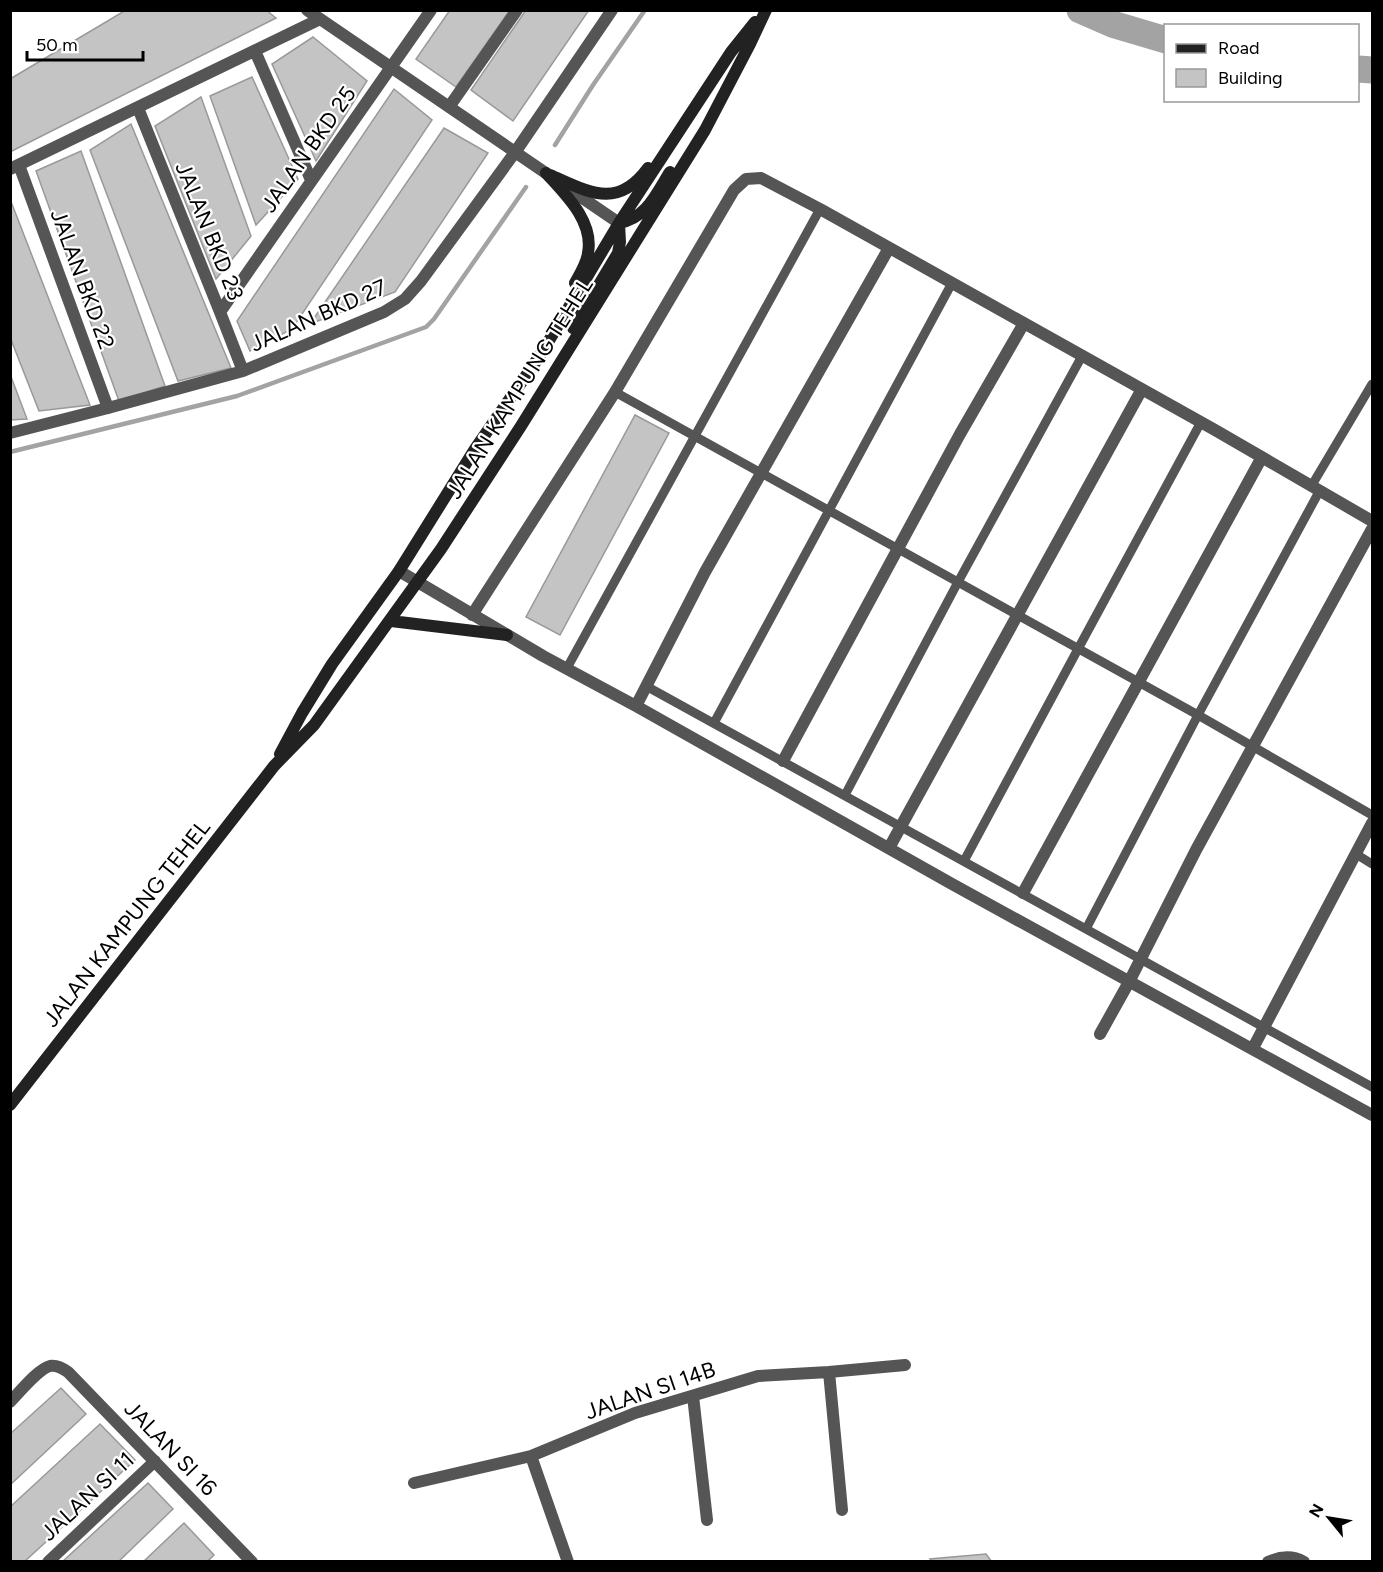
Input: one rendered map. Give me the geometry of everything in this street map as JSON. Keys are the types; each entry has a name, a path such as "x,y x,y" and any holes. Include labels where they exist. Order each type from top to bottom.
{"main road":[{"name":"JALAN KAMPUNG TEHEL","path":"274,766 321,682 399,571 475,449 541,354 619,223 731,52 765,10"},
{"name":"JALAN KAMPUNG TEHEL","path":"10,1106 274,766 314,725 418,582 521,426 705,130 765,10"},
{"path":"546,173 599,194 614,194 629,188 645,173 700,99"},
{"path":"521,426 561,348 618,253 619,223 636,218 645,211 684,152 705,130"},
{"path":"541,354 588,253 588,235 581,217 570,200 546,173"},
{"path":"391,621 507,634"}],"street":[{"path":"307,10 619,223"},
{"name":"JALAN BKD 25","path":"220,312 431,10"},
{"path":"449,107 517,10"},
{"name":"JALAN BKD 27","path":"10,433 243,371 384,312 405,299 421,281 516,151 612,10"},
{"path":"15,167 320,19"},
{"path":"255,51 311,180"},
{"name":"JALAN BKD 23","path":"138,108 243,371"},
{"name":"JALAN BKD 22","path":"15,167 108,408"},
{"path":"472,615 615,392 734,190 746,179 761,178 819,208 1201,422 1372,521"},
{"path":"636,706 705,572 889,248"},
{"path":"783,761 960,434 1024,323"},
{"path":"889,848 1142,389"},
{"path":"1023,893 1262,457"},
{"path":"1100,1034 1252,746 1372,529"},
{"path":"399,571 472,615 1372,1115"},
{"path":"1253,1048 1372,823"},
{"name":"JALAN SI 14B","path":"414,1483 531,1456 635,1413 758,1376 906,1365"},
{"name":"JALAN SI 16","path":"10,1402 42,1369 58,1366 68,1372 155,1461 244,1559"},
{"path":"829,1372 842,1510"},
{"path":"693,1396 707,1520"},
{"path":"531,1456 568,1562"},
{"name":"JALAN SI 11","path":"48,1562 155,1461"},
{"path":"1268,1562 1289,1556 1304,1562"}],"lane":[{"path":"567,668 819,208"},
{"path":"714,723 952,284"},
{"path":"844,795 1082,356"},
{"path":"1086,928 1372,384"},
{"path":"615,392 1198,715 1372,815"},
{"path":"964,861 1201,422"},
{"path":"646,686 1372,1087"},
{"path":"1356,854 1372,864"}],"building":[{"path":"126,10 266,10 276,18 10,152 10,79"},
{"path":"450,10 510,10 456,87 416,59"},
{"path":"526,10 589,10 513,121 471,90"},
{"path":"313,37 367,81 316,161 272,64"},
{"path":"252,77 298,179 256,225 210,96"},
{"path":"394,89 432,120 292,329 250,351 237,321"},
{"path":"201,97 251,236 216,279 155,126"},
{"path":"131,124 231,368 178,381 90,150"},
{"path":"444,128 488,153 395,292 310,324"},
{"path":"81,151 165,386 119,401 36,171"},
{"path":"10,199 90,405 39,411 10,337"},
{"path":"10,374 27,419 10,420"},
{"path":"635,415 669,433 560,635 526,617"},
{"path":"61,1388 86,1414 10,1485 10,1434"},
{"path":"100,1424 135,1460 24,1562 10,1562 10,1507"},
{"path":"148,1483 173,1509 118,1562 62,1562"},
{"path":"184,1523 214,1555 207,1562 143,1562"},
{"path":"986,1554 992,1562 932,1562 930,1559"}],"waterway":[{"path":"555,145 645,10"},
{"path":"1080,10 1112,24 1164,39"},
{"path":"1359,69 1372,70"},
{"path":"10,452 237,396 426,327 434,319 526,187"}]}
